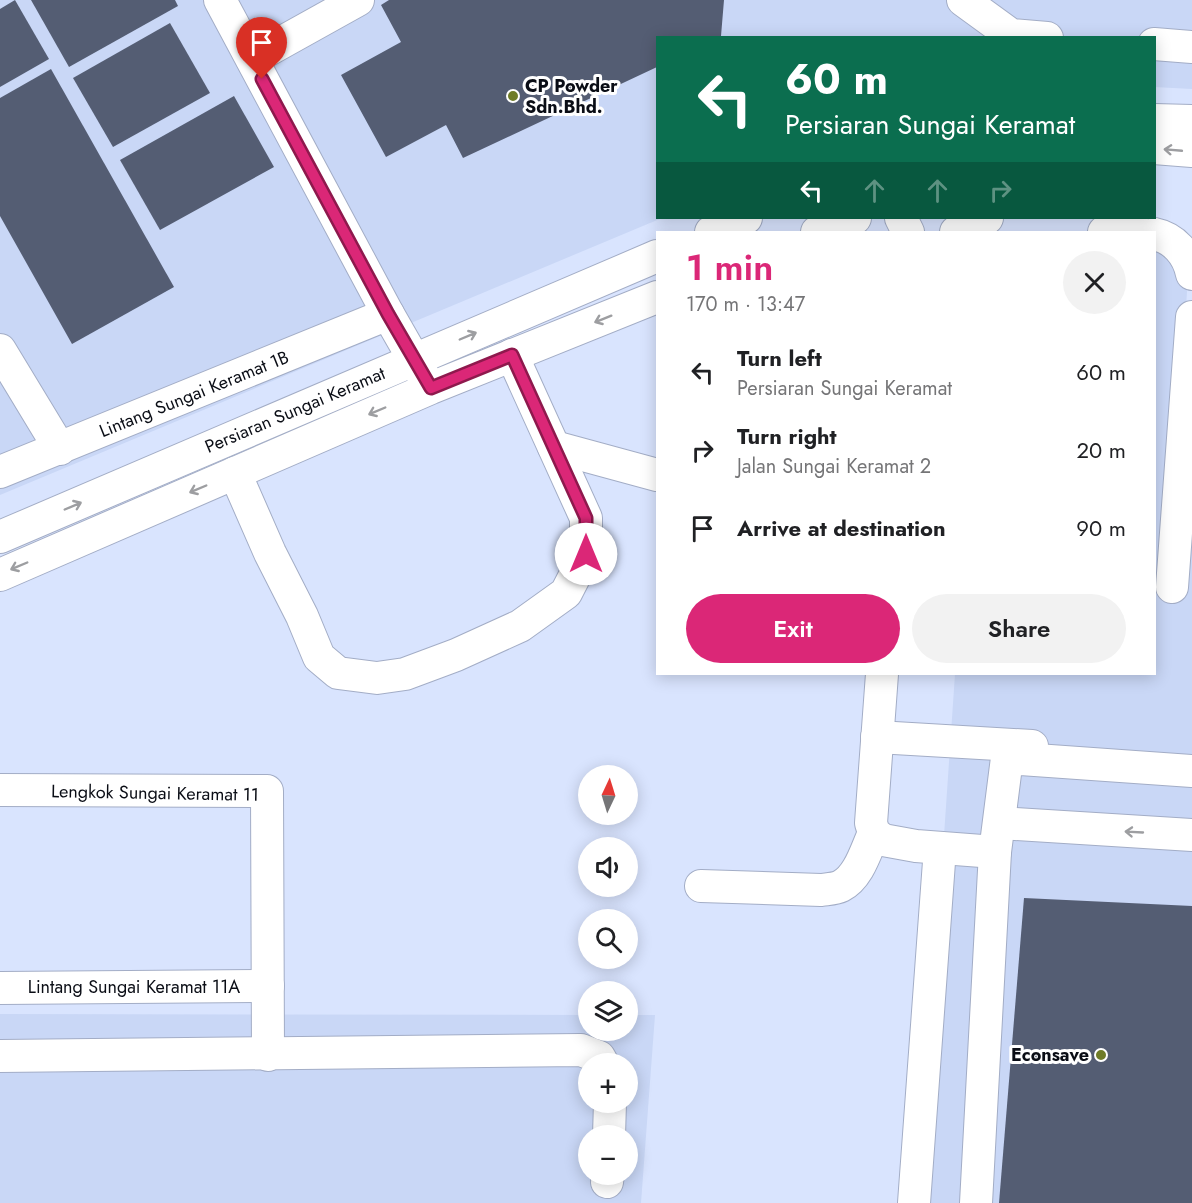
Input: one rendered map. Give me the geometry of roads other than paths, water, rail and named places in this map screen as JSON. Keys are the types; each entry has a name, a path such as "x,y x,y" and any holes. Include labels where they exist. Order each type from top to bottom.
{"street":[{"path":"220,0 388,314 431,388"},
{"path":"252,59 358,0"},
{"path":"963,0 1011,35 1023,36"},
{"path":"1156,44 1192,47"},
{"path":"1156,120 1192,122"},
{"path":"1156,148 1192,151"},
{"path":"714,231 744,219"},
{"path":"821,231 852,219"},
{"path":"958,231 985,219"},
{"path":"1112,231 1129,231"},
{"path":"1156,235 1180,248 1190,263 1192,274"},
{"name":"Persiaran Sungai Keramat","path":"0,537 656,256"},
{"name":"Persiaran Sungai Keramat","path":"0,575 431,388 656,297"},
{"name":"Lintang Sungai Keramat 1B","path":"0,472 388,314"},
{"path":"1173,587 1189,405 1192,317"},
{"path":"0,350 60,449"},
{"path":"236,473 270,553 302,616 319,657 338,673 377,678 405,674 456,655 520,626 566,593 586,554 586,518 512,355"},
{"path":"554,447 656,475"},
{"path":"882,675 871,823 874,833 883,840 940,848 997,838 1192,835"},
{"path":"877,737 1192,756"},
{"path":"976,1203 997,838 1007,758 1192,771"},
{"name":"Lengkok Sungai Keramat 11","path":"0,790 267,791 268,1055"},
{"path":"701,886 821,890 840,887 850,880 857,869 874,833"},
{"path":"914,1203 940,848"},
{"name":"Lintang Sungai Keramat 11A","path":"0,988 267,986"},
{"path":"0,1056 581,1050 589,1053"}],"place":[{"name":"CP Powder Sdn.Bhd.","path":"513,96"},
{"name":"Econsave","path":"1101,1055"}]}
